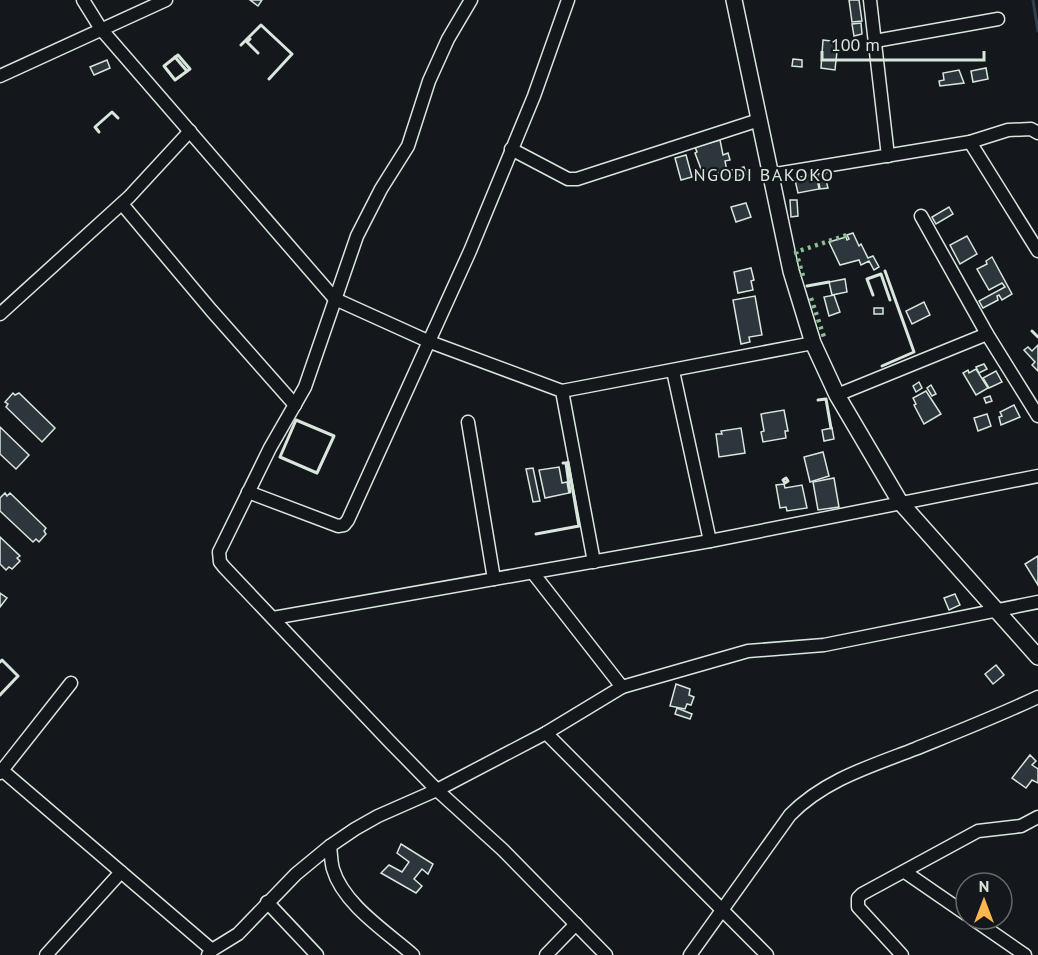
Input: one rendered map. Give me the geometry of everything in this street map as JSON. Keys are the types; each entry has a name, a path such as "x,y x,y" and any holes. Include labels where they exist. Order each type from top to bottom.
{"main road":[{"path":"734,0 791,271 813,344 837,395 900,502 1038,657"}],"street":[{"path":"83,0 101,29 335,299 430,342 562,391 813,344"},
{"path":"0,76 166,0"},
{"path":"471,0 448,39 429,81 408,146 381,189 357,236 316,357 295,405 270,448 219,552 219,557 224,567 437,790 503,850 606,955"},
{"path":"248,492 338,526 344,525 348,520 471,252 534,96 568,0"},
{"path":"870,0 888,156"},
{"path":"875,41 998,19"},
{"path":"511,149 568,179 577,179 759,120"},
{"path":"770,175 970,142 1018,129 1031,129 1038,133"},
{"path":"0,314 122,204 190,131"},
{"path":"970,142 1038,251"},
{"path":"122,204 295,405"},
{"path":"921,216 987,334 1038,416"},
{"path":"837,395 987,334"},
{"path":"673,371 710,542"},
{"path":"562,391 594,562"},
{"path":"468,422 494,579"},
{"path":"273,618 710,542 1038,476"},
{"path":"533,573 622,687"},
{"path":"71,683 2,772 121,872 210,953 238,934 267,902 330,846 378,816 437,790 546,732 622,687 748,651 824,645 1038,602"},
{"path":"690,955 790,815 819,789 848,775 994,718 1038,697"},
{"path":"546,732 767,955"},
{"path":"902,955 862,911 857,902 862,894 978,831 1021,826 1038,817"},
{"path":"330,846 333,868 346,893 355,904 413,955"},
{"path":"46,955 121,872"},
{"path":"905,872 954,906"},
{"path":"267,902 317,955"},
{"path":"546,955 576,924"},
{"path":"990,931 1025,955"}],"building":[{"path":"250,0 262,0 258,6"},
{"path":"849,0 859,0 862,21 852,22"},
{"path":"861,23 862,34 854,36 852,24"},
{"path":"823,40 838,42 835,70 821,68"},
{"path":"793,59 802,60 802,67 792,66"},
{"path":"107,60 110,68 94,75 90,67"},
{"path":"986,68 988,79 973,82 971,71"},
{"path":"959,70 964,83 940,86 939,81 944,80 943,73"},
{"path":"720,140 723,155 728,153 730,160 725,161 727,171 704,177 695,147"},
{"path":"686,155 692,177 681,180 675,158"},
{"path":"744,167 746,174 721,180 719,173"},
{"path":"823,168 828,188 820,189 817,172"},
{"path":"816,172 819,189 798,193 794,176"},
{"path":"790,200 797,200 798,216 791,217"},
{"path":"746,203 751,217 736,222 731,207"},
{"path":"949,207 953,214 936,224 932,217"},
{"path":"853,233 868,258 873,256 879,267 874,270 869,261 861,265 859,260 840,265 829,242 846,237 847,240 849,239 847,235"},
{"path":"967,236 977,254 960,264 950,245"},
{"path":"992,257 1012,294 1002,300 999,295 998,300 983,308 979,301 1005,287 1002,283 989,290 977,269 987,264 986,261"},
{"path":"751,268 754,280 751,281 753,290 738,293 734,272"},
{"path":"845,279 847,292 832,295 829,282"},
{"path":"834,295 840,312 829,316 824,297"},
{"path":"755,296 762,335 749,337 750,342 741,344 733,300"},
{"path":"924,302 930,315 912,324 906,311"},
{"path":"874,308 883,308 883,314 874,314"},
{"path":"1038,345 1038,371 1032,365 1035,362 1024,350 1028,347 1032,351"},
{"path":"984,364 987,369 979,373 976,367"},
{"path":"976,369 988,388 976,395 963,373"},
{"path":"996,371 1002,382 989,388 983,378"},
{"path":"919,382 922,388 916,392 913,386"},
{"path":"931,385 936,394 932,396 927,388"},
{"path":"926,391 941,414 924,424 914,405 916,404 913,398"},
{"path":"13,393 15,395 19,393 55,428 42,442 6,407 8,404 5,402"},
{"path":"990,396 992,401 986,403 984,398"},
{"path":"1014,405 1020,417 1001,425 1000,412"},
{"path":"784,410 788,431 785,431 786,438 763,442 761,414"},
{"path":"987,414 991,426 978,431 974,418"},
{"path":"0,427 29,455 16,469 0,454"},
{"path":"741,428 745,453 719,457 716,434"},
{"path":"832,428 834,439 824,441 822,430"},
{"path":"823,452 829,476 810,482 804,457"},
{"path":"559,467 562,483 567,482 569,493 545,498 539,470"},
{"path":"533,468 540,501 533,502 526,469"},
{"path":"834,478 839,507 818,510 813,482"},
{"path":"784,484 785,488 802,485 807,508 787,511 786,507 780,508 776,485"},
{"path":"5,493 7,496 10,493 46,528 44,531 46,534 39,542 36,539 33,542 0,511 0,498"},
{"path":"0,537 20,556 17,558 20,561 12,569 9,567 6,570 0,564"},
{"path":"1038,556 1038,585 1025,564"},
{"path":"0,593 7,598 0,607"},
{"path":"955,594 960,605 949,610 944,598"},
{"path":"996,665 1004,675 993,684 985,674"},
{"path":"676,684 690,689 689,695 694,697 691,705 687,704 685,709 670,706"},
{"path":"677,708 692,714 690,719 675,714"},
{"path":"1030,755 1036,761 1032,765 1038,769 1038,783 1032,780 1026,788 1012,778"},
{"path":"401,844 433,864 428,874 422,869 414,879 422,886 416,893 381,873 389,865 402,872 409,862 397,853"}],"waterway":[{"path":"1033,0 1038,31"}],"hedge":[{"path":"803,276 796,252 847,235"},
{"path":"811,298 824,337"}],"wall":[{"path":"241,45 261,25 292,54 269,79"},
{"path":"250,39 247,42 258,53"},
{"path":"178,55 190,69 175,80 164,66 178,55"},
{"path":"175,57 186,70"},
{"path":"99,132 95,127 112,112 118,118"},
{"path":"882,366 914,352 885,271"},
{"path":"873,295 867,279 881,274 890,300"},
{"path":"807,286 829,282"},
{"path":"1032,331 1038,337"},
{"path":"818,400 826,399 831,428"},
{"path":"296,420 334,436 317,473 280,457 296,420"},
{"path":"536,534 579,526 568,462"},
{"path":"563,463 566,463 570,492"},
{"path":"786,478 788,481 785,483 783,480 786,478"},
{"path":"0,662 2,660 18,676 0,695"}],"district":[{"name":"NGODI BAKOKO","path":"764,175"}]}
